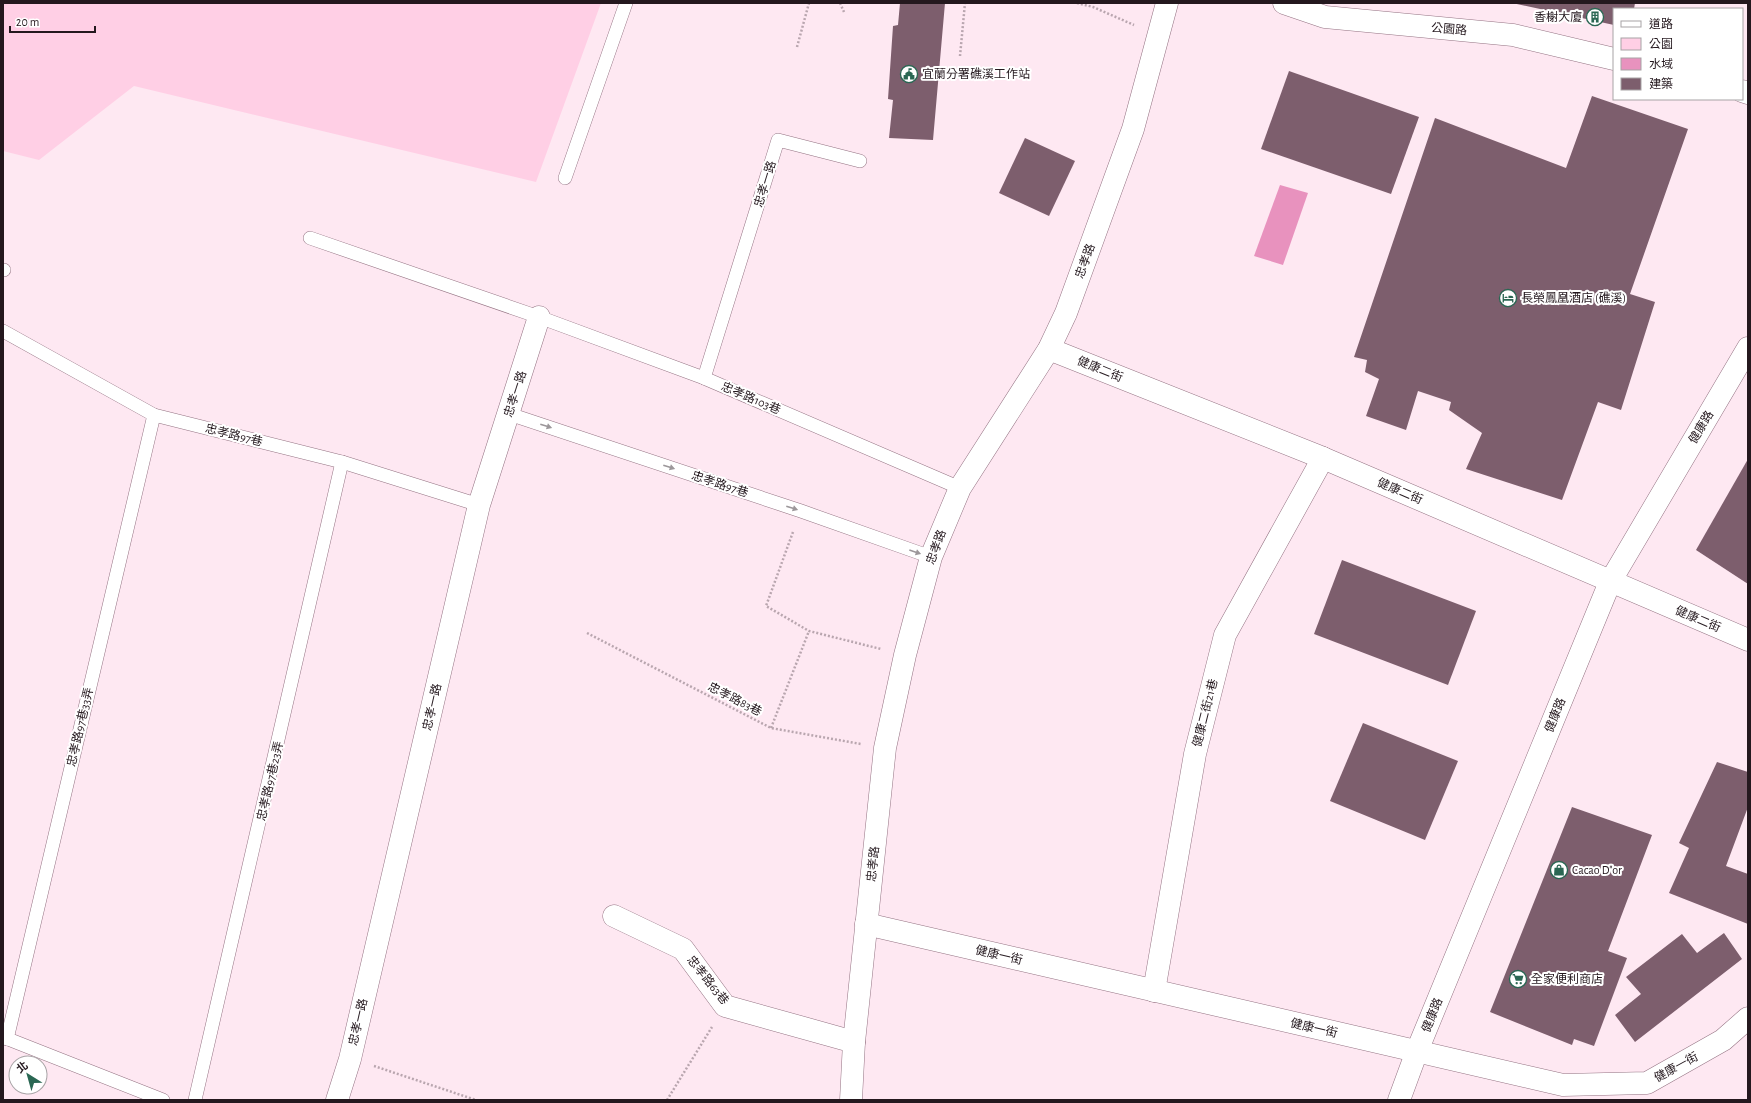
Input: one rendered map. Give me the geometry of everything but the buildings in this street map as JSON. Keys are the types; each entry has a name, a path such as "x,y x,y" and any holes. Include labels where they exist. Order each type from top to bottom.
{"street":[{"name":"忠孝路","path":"851,1100 854,1042 885,748 905,655 931,557 960,488 1049,349 1066,314 1133,129 1160,36 1167,3"},
{"name":"公園路","path":"1284,3 1325,17 1513,35 1613,59"},
{"name":"忠孝一路","path":"337,1100 350,1059 479,505 540,317"},
{"name":"健康路","path":"1399,1100 1417,1051 1610,582 1748,348"},
{"name":"健康二街","path":"1049,349 1323,458 1748,640"},
{"name":"健康二街21巷","path":"1154,991 1194,754 1225,635 1323,458"},
{"name":"忠孝路63巷","path":"614,916 683,949 725,1006 854,1042"},
{"name":"健康一街","path":"866,924 1563,1085 1647,1083 1723,1040 1748,1018"}],"lane":[{"path":"565,178 626,3"},
{"name":"忠孝一路","path":"704,378 778,140 860,161"},
{"name":"忠孝路103巷","path":"310,238 540,317 704,378 960,488"},
{"name":"忠孝路97巷","path":"3,331 154,415 342,462 479,505"},
{"name":"忠孝路97巷","path":"509,414 801,511 931,557"},
{"name":"忠孝路97巷33弄","path":"5,1038 154,415"},
{"name":"忠孝路97巷23弄","path":"195,1100 342,462"},
{"path":"5,1038 163,1100"}],"path":[{"path":"797,47 809,3"},
{"path":"840,3 844,12"},
{"path":"960,56 965,3"},
{"path":"1077,3 1093,7 1160,36"},
{"path":"801,511 766,606 809,631 905,655"},
{"path":"772,728 809,631"},
{"name":"忠孝路83巷","path":"587,633 772,728 885,748"},
{"path":"668,1100 725,1006"},
{"path":"350,1059 476,1100"}],"green space":[{"path":"3,3 601,3 536,182 134,86 39,160 3,151"}],"water":[{"path":"1280,185 1308,193 1283,265 1254,256"}],"place":[{"name":"香榭大廈","path":"1595,17"},
{"name":"宜蘭分署礁溪工作站","path":"909,74"},
{"name":"長榮鳳凰酒店 (礁溪)","path":"1508,298"},
{"name":"Cacao D\"or","path":"1559,870"},
{"name":"全家便利商店","path":"1518,979"}]}
